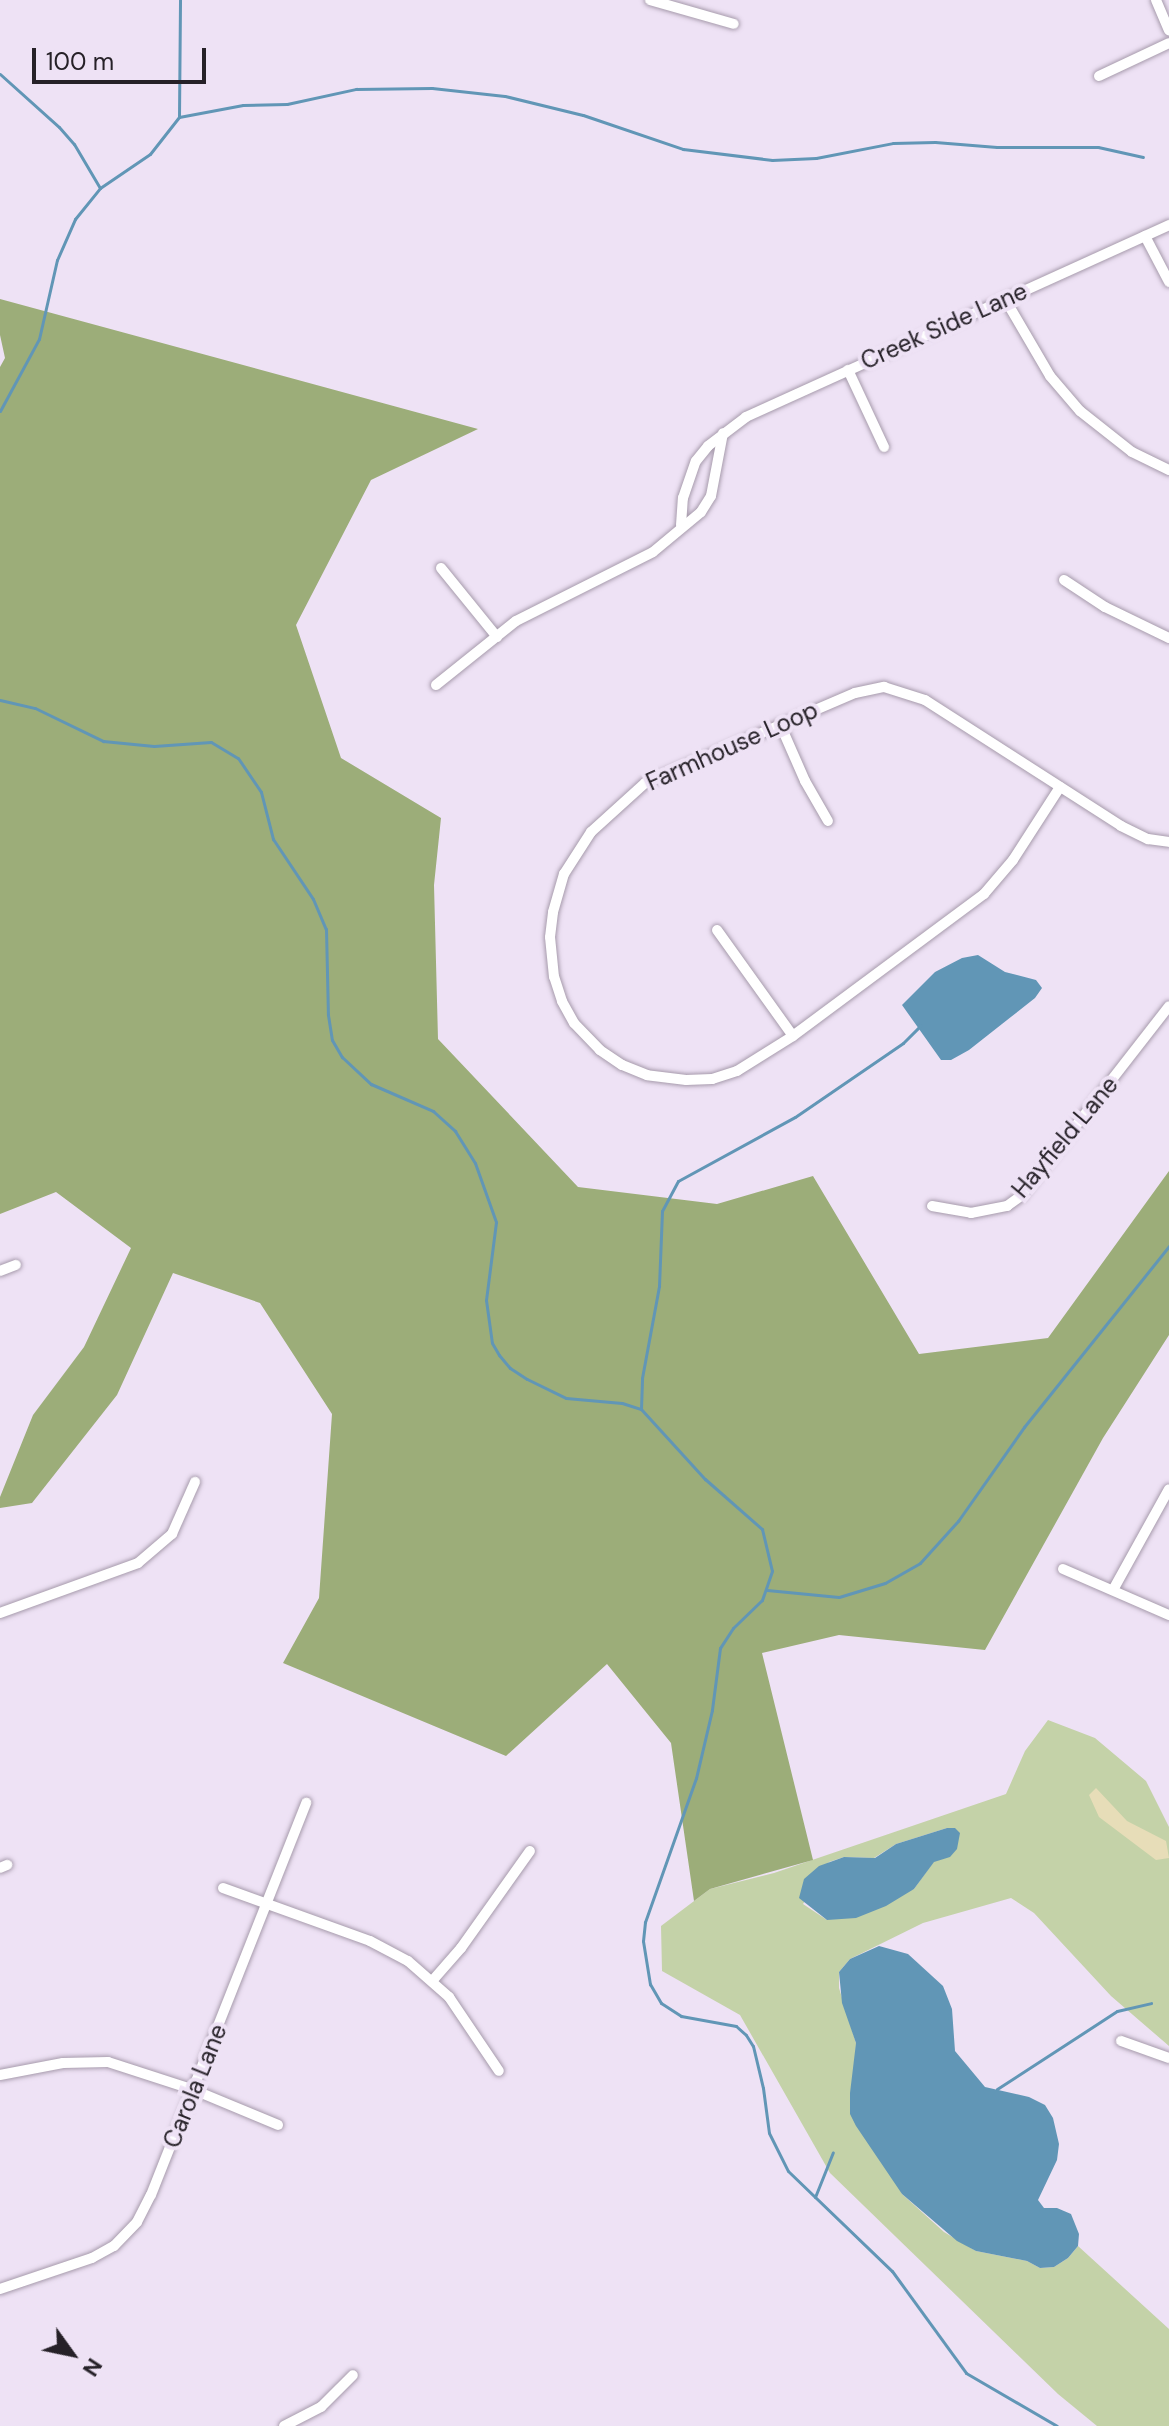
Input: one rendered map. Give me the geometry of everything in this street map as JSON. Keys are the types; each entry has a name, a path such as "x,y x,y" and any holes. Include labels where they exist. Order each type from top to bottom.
{"street":[{"path":"650,0 734,24"},
{"path":"1156,0 1169,30"},
{"path":"1099,76 1169,43"},
{"name":"Creek Side Lane","path":"681,525 683,498 696,461 723,433 758,411 1169,225"},
{"path":"1145,236 1169,282"},
{"path":"1005,299 1050,376 1080,411 1132,452 1169,470"},
{"path":"848,370 884,447"},
{"path":"436,685 543,604 653,552 681,525 701,512 711,496 723,433"},
{"path":"441,568 497,637"},
{"path":"1064,580 1105,607 1169,638"},
{"name":"Farmhouse Loop","path":"1060,787 1013,860 984,894 793,1036 749,1065 712,1079 686,1080 647,1075 622,1065 592,1041 562,1001 554,977 550,937 564,874 575,851 645,783 678,766 855,693 884,687 902,690 925,700 1121,826 1148,839 1169,842"},
{"path":"780,724 805,781 828,821"},
{"path":"717,930 793,1036"},
{"name":"Hayfield Lane","path":"932,1206 971,1213 1007,1206 1022,1195 1169,1006"},
{"path":"0,1271 16,1265"},
{"path":"0,1613 138,1563 165,1542 178,1525 195,1482"},
{"path":"1113,1590 1169,1489"},
{"path":"1063,1569 1169,1615"},
{"name":"Carola Lane","path":"0,2289 92,2258 131,2230 151,2195 306,1803"},
{"path":"433,1980 461,1948 530,1851"},
{"path":"223,1888 370,1941 408,1961 433,1980 464,2017 499,2071"},
{"path":"1121,2041 1169,2058"},
{"path":"0,2075 63,2063 108,2062 194,2090 278,2125"},
{"path":"289,2425 321,2407 353,2375"}],"green space":[{"path":"0,299 478,429 371,480 296,625 341,758 441,818 434,885 438,1039 578,1187 717,1204 813,1176 919,1354 1048,1338 1169,1171 1169,1335 1103,1438 985,1650 839,1635 762,1653 813,1860 710,1889 694,1901 671,1743 607,1664 506,1756 283,1663 319,1598 332,1414 260,1303 173,1273 117,1395 32,1503 0,1508 0,1497 33,1415 84,1347 131,1248 56,1192 0,1214 0,367 5,358 0,335"},
{"path":"1048,1720 1095,1738 1146,1781 1169,1827 1169,2046 1111,1996 1034,1913 1011,1898 923,1923 850,1959 839,1972 839,1988 856,2043 855,2076 902,2194 944,2232 976,2251 1027,2261 1040,2268 1054,2267 1068,2258 1078,2246 1169,2329 1169,2426 1097,2426 1058,2394 830,2173 740,2015 662,1971 661,1926 710,1889 774,1873 1006,1794 1025,1751","holes":["947,1828 934,1861 914,1889 827,1920 803,1904 829,1862 844,1857 874,1858 896,1844"]}],"sand":[{"path":"1096,1788 1127,1821 1166,1841 1169,1858 1156,1860 1099,1817 1089,1795"}],"water":[{"path":"978,955 1005,972 1036,980 1042,988 1035,998 969,1050 951,1060 941,1060 902,1005 935,972 962,958"},
{"path":"955,1828 960,1833 957,1849 950,1857 934,1862 914,1889 886,1906 856,1918 827,1920 799,1898 804,1879 819,1866 844,1857 875,1858 896,1844"},
{"path":"879,1946 908,1954 943,1986 952,2009 955,2051 985,2087 1029,2097 1045,2105 1053,2118 1059,2144 1057,2160 1038,2200 1044,2208 1057,2208 1071,2214 1079,2234 1078,2246 1068,2258 1054,2267 1040,2268 1027,2261 976,2251 957,2241 902,2194 856,2126 850,2114 850,2093 856,2043 842,2003 839,1972 850,1959"}],"waterway":[{"path":"0,411 39,339 57,260 75,219 100,188 150,154 179,117 180,0"},
{"path":"0,74 74,144 100,188"},
{"path":"179,117 243,105 287,104 356,89 432,88 505,96 583,115 683,149 772,160 816,158 893,143 935,142 997,147 1098,147 1143,157"},
{"path":"0,700 35,708 103,741 154,746 211,742 238,758 261,792 273,839 313,899 326,929 328,1015 332,1040 342,1057 371,1084 433,1111 455,1131 475,1163 496,1222 486,1300 492,1343 499,1355 510,1368 527,1379 566,1398 622,1403 641,1409 705,1479 762,1529 772,1571 762,1600 733,1628 720,1648 712,1710 696,1778 645,1922 643,1941 650,1984 661,2003 681,2016 736,2026 746,2035 753,2046 763,2088 769,2133 788,2171 892,2271 966,2373 1057,2426"},
{"path":"641,1409 642,1378 659,1286 662,1211 678,1181 795,1117 903,1043 921,1025"},
{"path":"767,1590 839,1597 885,1583 920,1563 958,1521 1024,1427 1169,1246"},
{"path":"997,2089 1117,2011 1151,2003"},
{"path":"815,2197 833,2152"}]}
